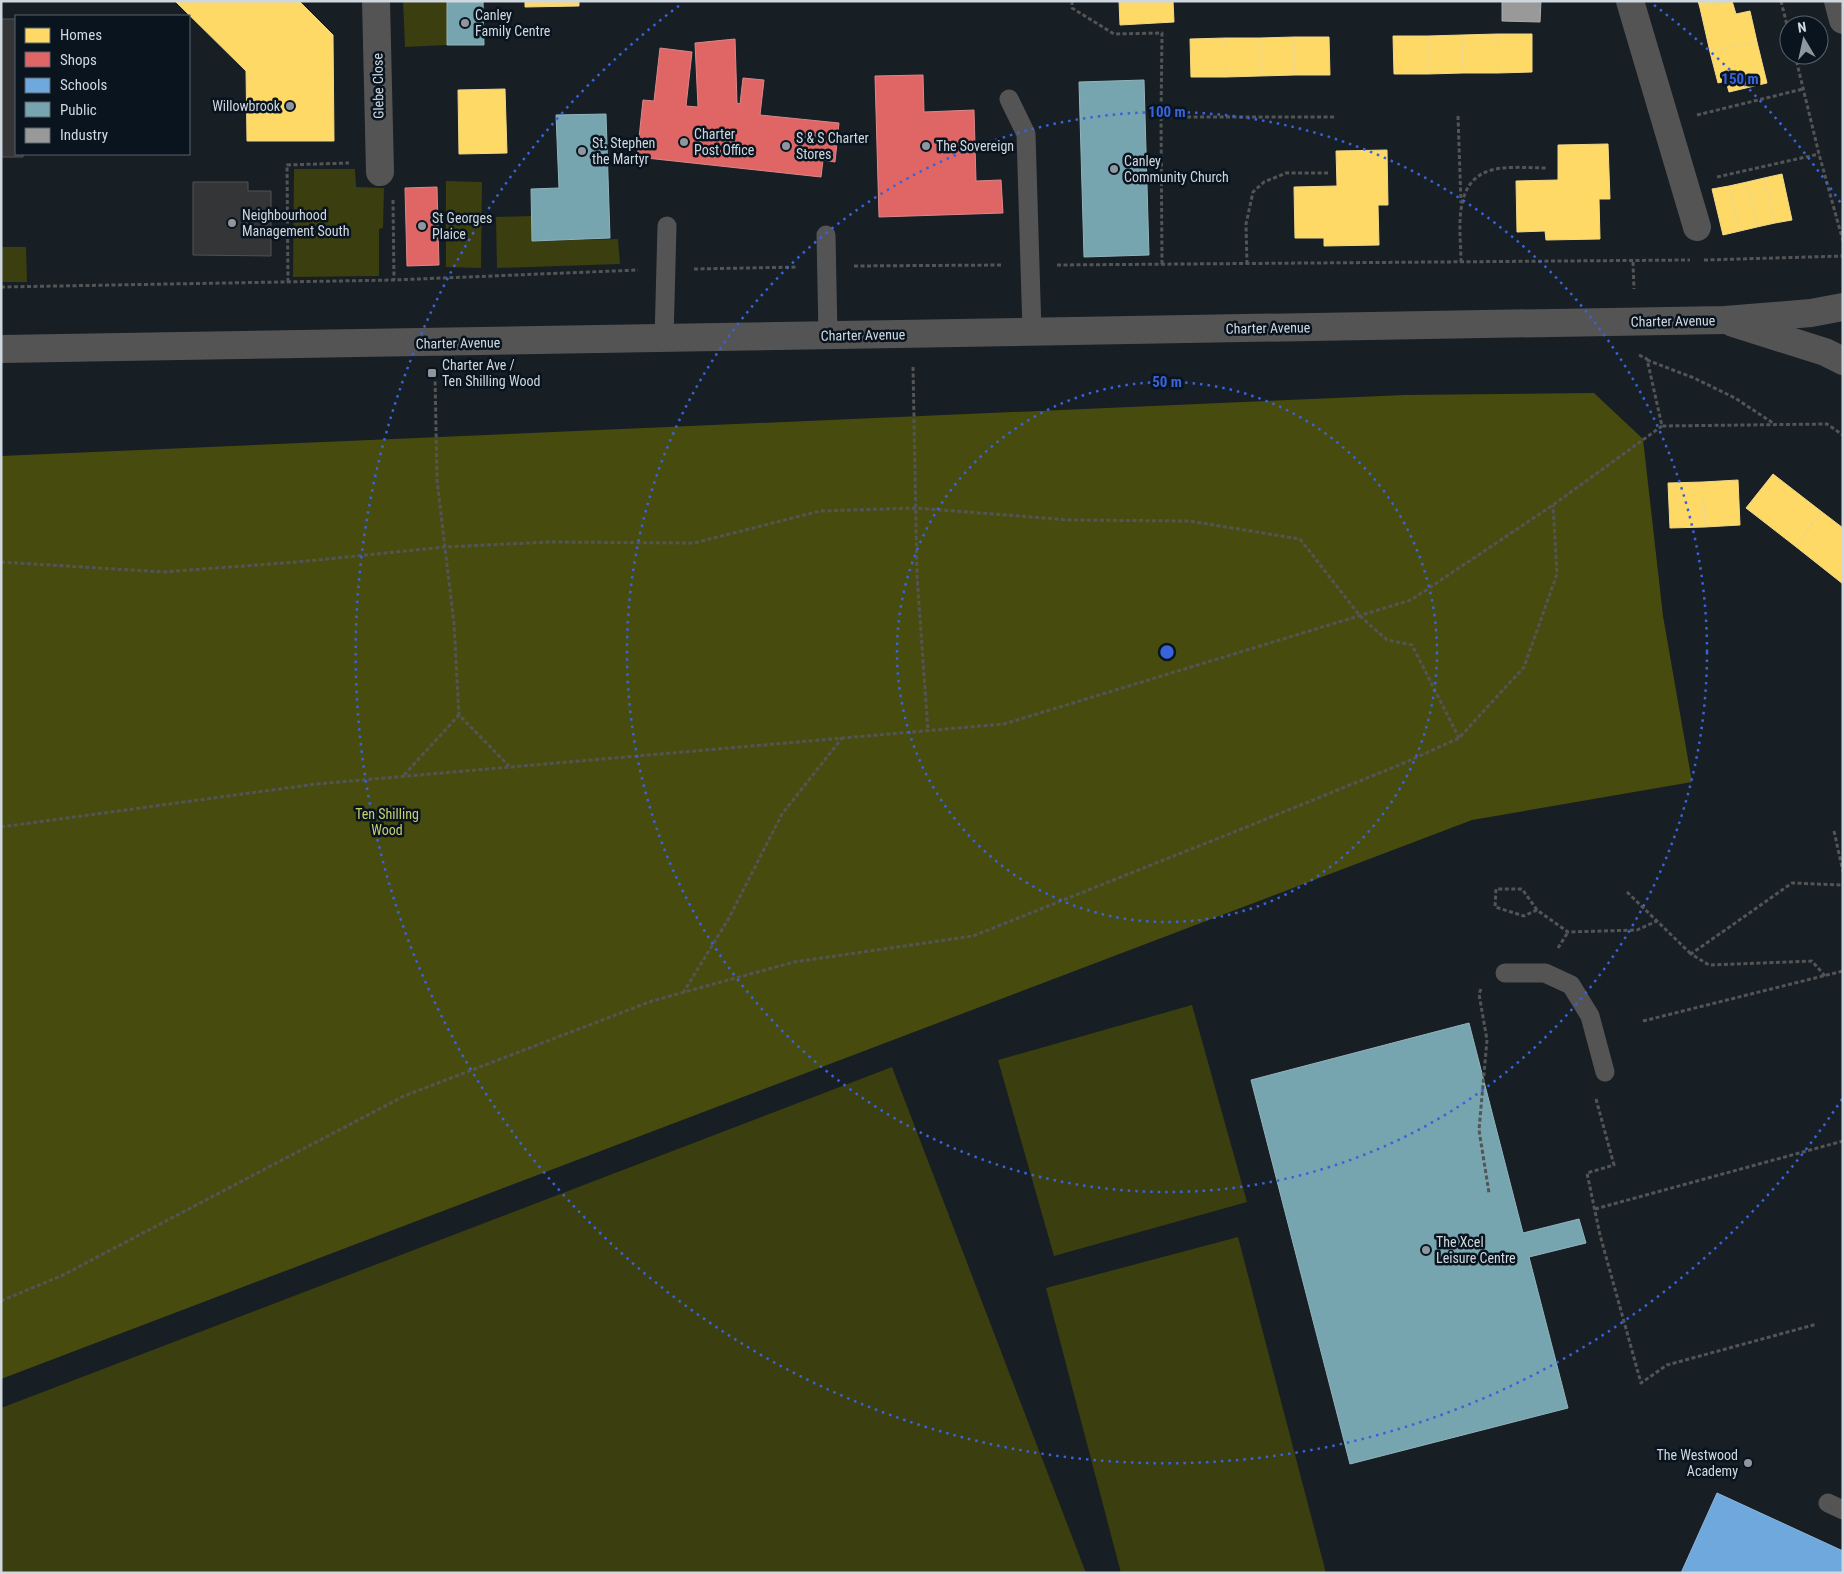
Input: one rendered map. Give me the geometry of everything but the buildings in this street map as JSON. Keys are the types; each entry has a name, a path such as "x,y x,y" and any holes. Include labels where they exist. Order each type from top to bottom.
{"street":[{"name":"Glebe Close","path":"376,1 379,167"},
{"path":"1630,1 1698,227"},
{"path":"1838,1 1843,20"},
{"name":"Charter Avenue","path":"1,349 1725,320 1811,313 1843,307"},
{"name":"Charter Avenue","path":"1725,320 1769,336 1824,352 1843,361"}],"lane":[{"path":"1009,99 1026,134 1032,332"},
{"path":"664,339 667,226"},
{"path":"826,235 828,336"},
{"path":"1505,973 1545,973 1571,985 1590,1016 1605,1072"}],"path":[{"path":"1072,1 1072,8 1114,34 1162,33 1162,264"},
{"path":"1781,1 1784,15"},
{"path":"1797,65 1843,241"},
{"path":"1666,122 1803,89"},
{"path":"1458,116 1461,262"},
{"path":"1161,117 1335,117"},
{"path":"1685,185 1819,154"},
{"path":"288,282 287,165 379,167 392,172 394,280"},
{"path":"1461,209 1464,194 1472,182 1486,172 1504,169 1547,168"},
{"path":"1247,264 1246,224 1253,192 1264,182 1286,173 1328,173"},
{"path":"1703,260 1843,256"},
{"path":"1,287 394,280 666,269 827,266 1633,262 1693,260"},
{"path":"1633,262 1638,355 1694,378 1735,398 1774,424"},
{"path":"912,334 917,576 928,731"},
{"path":"434,343 437,480 454,624 459,715 509,766"},
{"path":"1646,359 1662,426"},
{"path":"1,827 316,784 1004,724 1411,600 1553,505 1662,426 1827,424 1843,436"},
{"path":"1,1301 63,1275 404,1096 652,1001 794,962 973,936 1360,781 1458,738 1524,667 1557,574 1553,505"},
{"path":"1,562 163,572 297,562 445,547 549,542 694,543 820,512 916,508 1069,520 1189,521 1300,539 1360,616 1387,640 1412,645 1458,738"},
{"path":"404,776 459,715"},
{"path":"683,993 729,918 782,814 843,738"},
{"path":"1834,831 1843,872"},
{"path":"1691,954 1792,883 1843,884"},
{"path":"1537,910 1524,916 1495,907 1496,890 1522,889 1537,910 1568,932 1638,930 1656,921"},
{"path":"1627,892 1691,954 1709,965 1812,961 1825,976"},
{"path":"1555,954 1568,932"},
{"path":"1643,1021 1843,971"},
{"path":"1482,988 1479,994 1487,1040 1478,1130 1489,1193"},
{"path":"1595,1096 1614,1165 1587,1173 1600,1234 1641,1383 1667,1365 1817,1324"},
{"path":"1595,1209 1843,1141"}],"green space":[{"path":"403,1 447,1 447,45 405,47"},
{"path":"294,169 355,169 356,187 384,188 383,228 379,229 379,276 293,277"},
{"path":"446,181 482,182 481,268 446,267"},
{"path":"531,216 532,241 618,239 620,264 497,268 496,217"},
{"path":"1,247 26,247 27,282 1,282"},
{"name":"Ten Shilling Wood","path":"1594,393 1643,439 1663,616 1692,782 1472,820 1,1379 1,456 1405,395"},
{"path":"1192,1005 1247,1202 1054,1256 998,1060"},
{"path":"892,1067 1086,1573 1,1573 1,1408"},
{"path":"1238,1237 1326,1573 1121,1573 1046,1288"}],"place":[{"name":"Canley Family Centre","path":"465,23"},
{"name":"Willowbrook","path":"290,106"},
{"name":"Charter Post Office","path":"684,142"},
{"name":"S & S Charter Stores","path":"786,146"},
{"name":"The Sovereign","path":"926,146"},
{"name":"St. Stephen the Martyr","path":"582,151"},
{"name":"Canley Community Church","path":"1114,169"},
{"name":"Neighbourhood Management South","path":"232,223"},
{"name":"St Georges Plaice","path":"422,226"},
{"name":"Charter Ave / Ten Shilling Wood","path":"432,373"},
{"name":"The Xcel Leisure Centre","path":"1426,1250"},
{"name":"The Westwood Academy","path":"1748,1463"}]}
